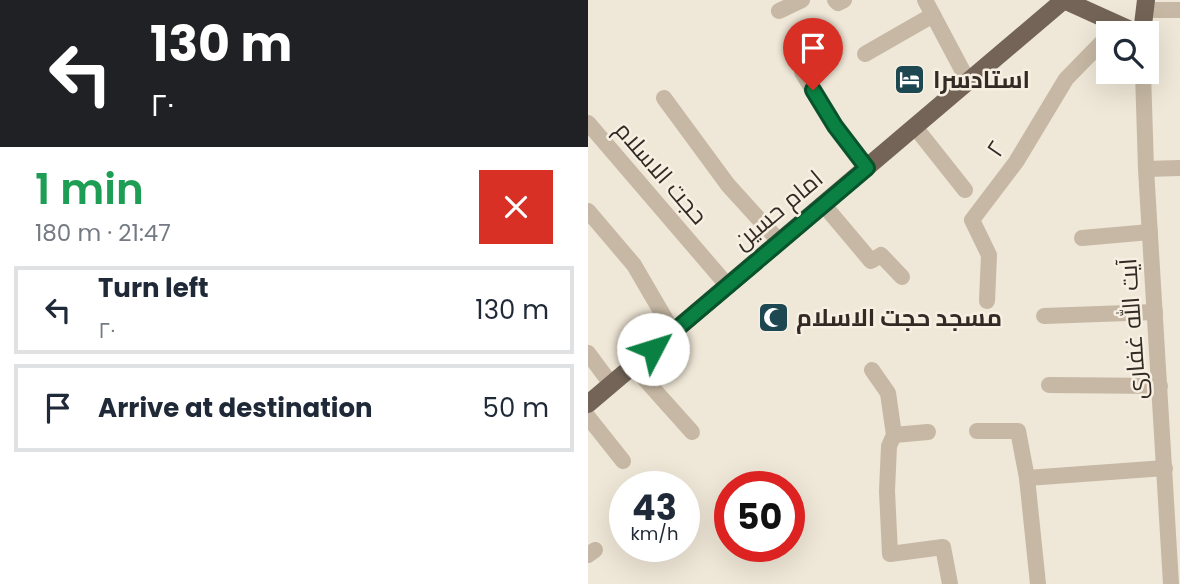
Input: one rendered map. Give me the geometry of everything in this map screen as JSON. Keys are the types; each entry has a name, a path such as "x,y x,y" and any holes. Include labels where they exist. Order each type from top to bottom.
{"main road":[{"path":"1064,0 1097,21"},
{"name":"امام حسین","path":"588,404 1064,0"}],"street":[{"path":"779,10 802,0"},
{"path":"835,0 838,3 844,0"},
{"path":"925,0 968,81"},
{"path":"1145,5 1180,10"},
{"path":"865,54 933,15"},
{"name":"۲","path":"987,301 989,255 972,220 1016,162 1066,79 1096,48"},
{"path":"802,72 835,126 867,168"},
{"name":"آیت الله غفاری","path":"1143,84 1146,169 1173,575"},
{"path":"664,98 728,185 779,241"},
{"name":"حجت الاسلام","path":"588,123 727,285"},
{"path":"915,127 965,191"},
{"path":"1146,169 1180,168"},
{"path":"823,204 870,261 881,255 902,277"},
{"path":"588,211 634,265 673,332"},
{"path":"1083,238 1150,232"},
{"path":"1044,316 1155,313"},
{"path":"588,353 611,384"},
{"path":"633,366 692,432"},
{"path":"872,370 888,393 894,435 889,446 887,491 890,554 943,547 950,584"},
{"path":"1049,385 1160,386"},
{"path":"588,417 624,461"},
{"path":"977,431 1018,431 1027,478 1038,584"},
{"path":"894,435 928,432"},
{"path":"1163,432 1180,432"},
{"path":"1027,478 1165,468"}],"place":[{"name":"استادسرا","path":"910,80"},
{"name":"مسجد حجت الاسلام","path":"773,318"}],"route":[{"path":"653,349 867,168 835,126 813,90"}]}
